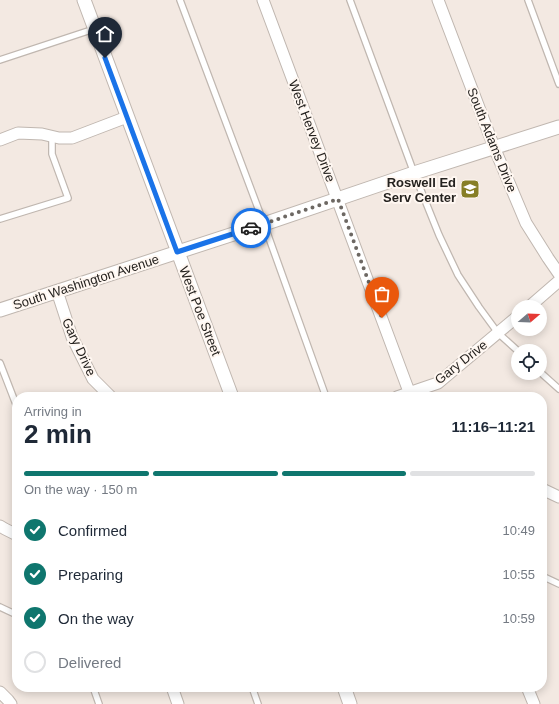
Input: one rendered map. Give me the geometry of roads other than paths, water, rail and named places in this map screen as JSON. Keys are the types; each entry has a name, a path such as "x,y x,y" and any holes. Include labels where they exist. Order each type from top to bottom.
{"street":[{"name":"West Poe Street","path":"84,0 230,392"},
{"name":"West Hervey Drive","path":"263,0 410,392"},
{"name":"South Adams Drive","path":"438,0 494,147 526,223 559,274"},
{"path":"0,140 18,133 42,134 59,138 72,138 127,117"},
{"name":"South Washington Avenue","path":"0,310 264,224 414,173 559,127"},
{"path":"537,300 559,281"},
{"name":"Gary Drive","path":"56,291 72,337 93,379 106,392"},
{"name":"Gary Drive","path":"418,392 438,383 511,322"},
{"path":"547,491 559,497"},
{"path":"0,526 12,532"},
{"path":"0,692 11,704"},
{"path":"174,692 178,704"},
{"path":"346,692 350,704"},
{"path":"529,692 534,704"}],"lane":[{"path":"180,0 264,224 324,392"},
{"path":"350,0 414,173 439,235 458,275 479,307 498,333 511,345"},
{"path":"528,0 559,84"},
{"path":"0,60 94,29"},
{"path":"0,219 68,198 52,154 52,136"},
{"path":"0,363 12,395"},
{"path":"547,378 559,389"},
{"path":"547,578 559,584"},
{"path":"0,607 12,612"},
{"path":"95,692 99,704"},
{"path":"254,692 258,704"}],"place":[{"name":"Roswell Ed Serv Center","path":"470,189"}]}
